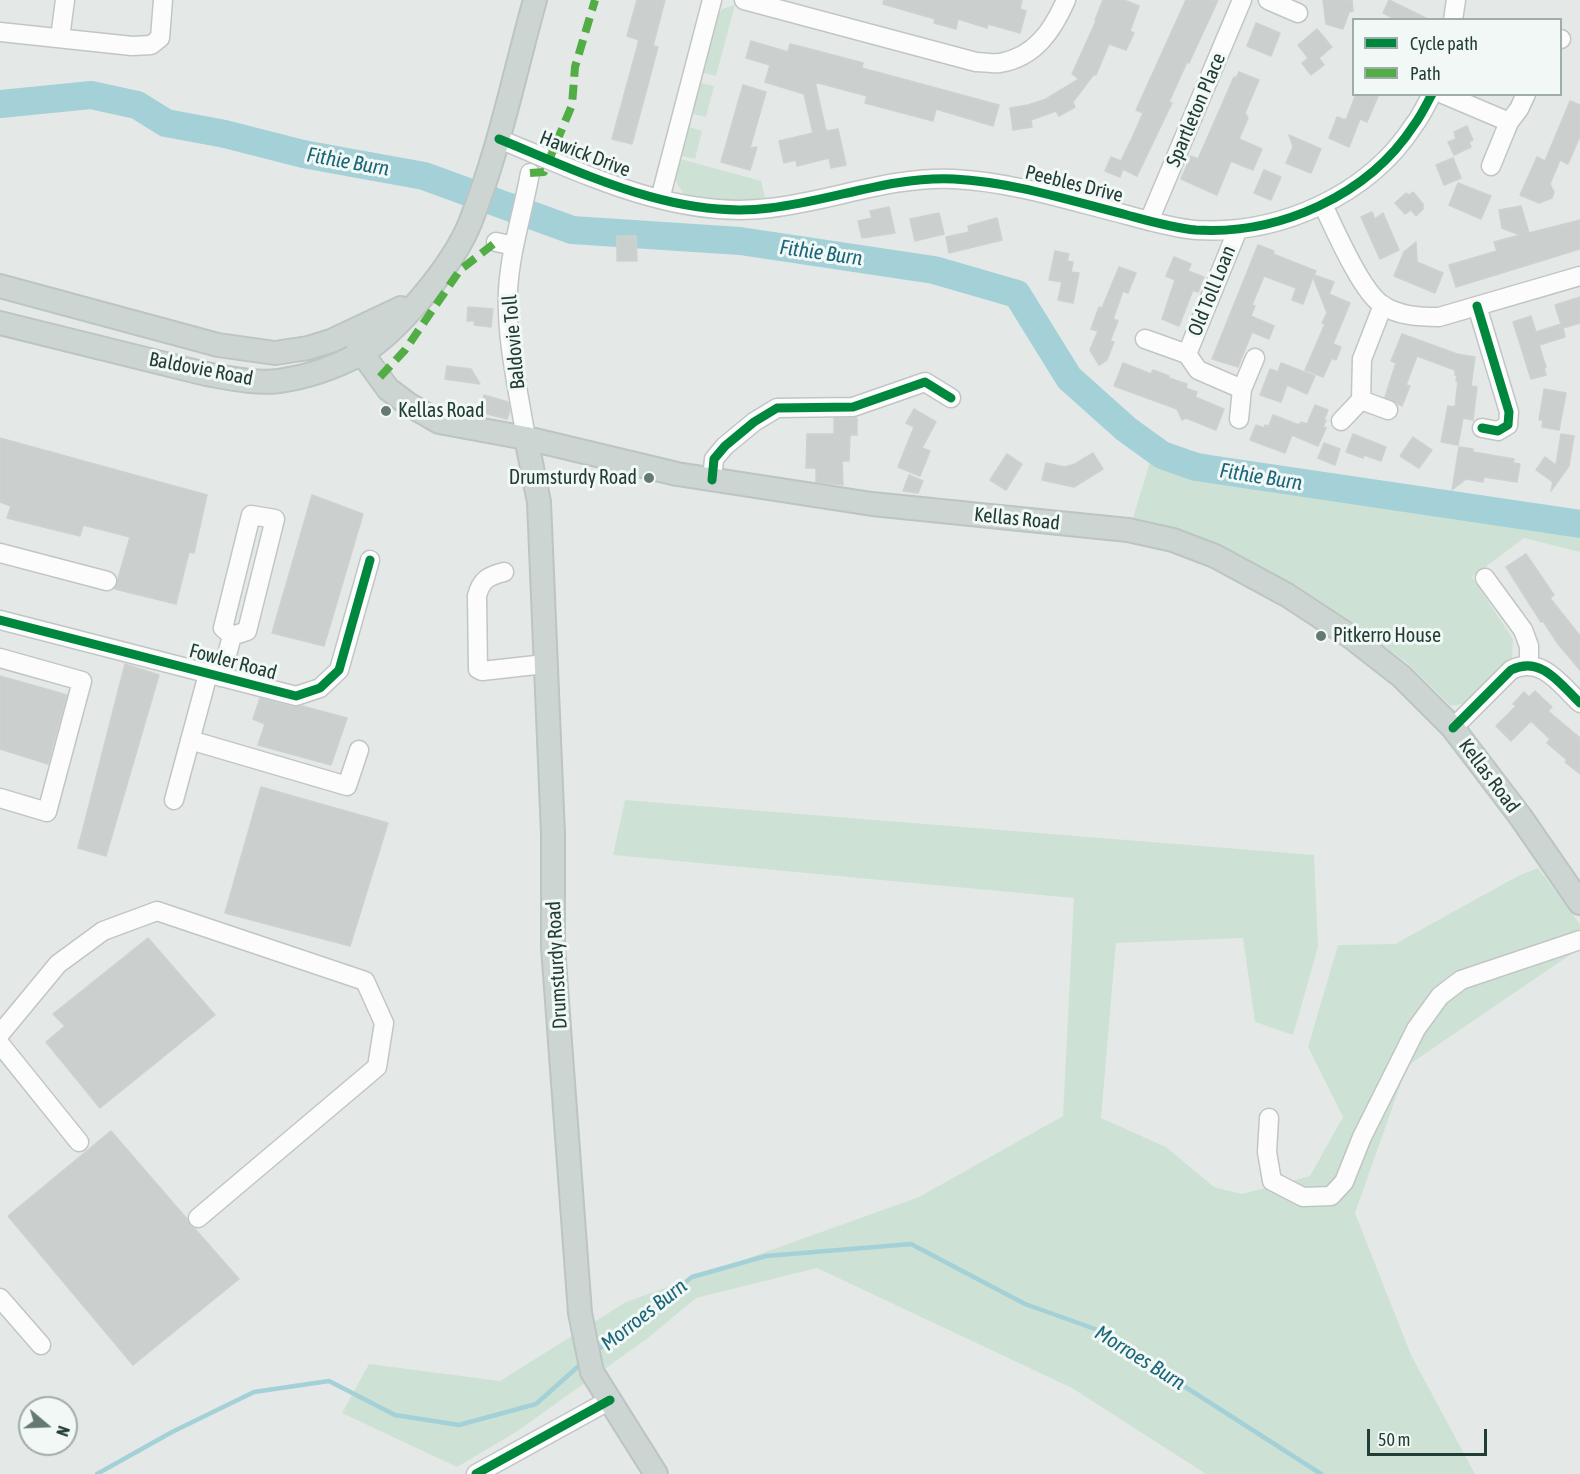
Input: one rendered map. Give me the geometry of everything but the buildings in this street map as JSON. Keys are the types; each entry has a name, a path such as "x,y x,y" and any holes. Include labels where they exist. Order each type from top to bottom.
{"main road":[{"name":"Baldovie Road","path":"0,322 206,374 240,380 276,381 317,374 358,343 395,326 428,290 454,256 470,224 499,139 535,0"},
{"name":"Baldovie Road","path":"0,286 244,350 275,353 331,341 358,343"},
{"name":"Kellas Road","path":"358,343 388,389 439,422 526,438 677,474 712,480 872,504 1128,530 1173,540 1215,556 1287,595 1351,637 1401,676 1453,728 1520,816 1580,903"},
{"name":"Drumsturdy Road","path":"526,438 539,502 553,834 553,947 580,1313 592,1369 656,1474"}],"street":[{"path":"60,38 65,0"},
{"path":"0,32 132,46 151,45 160,38 163,0"},
{"path":"660,199 712,0"},
{"path":"744,0 976,62 1000,63 1021,56 1042,42 1057,21 1066,0"},
{"name":"Spartleton Place","path":"1149,221 1242,0"},
{"path":"1268,0 1298,13"},
{"path":"1453,18 1456,0"},
{"name":"Peebles Drive","path":"660,199 727,212 800,204 878,185 915,180 953,179 987,182 1059,197 1149,221 1195,230 1238,229 1280,221 1323,205 1355,186 1386,159 1414,127 1431,96"},
{"path":"1448,96 1509,122"},
{"path":"1491,166 1509,122 1525,96"},
{"name":"Hawick Drive","path":"499,139 621,188 660,199"},
{"name":"Baldovie Toll","path":"526,438 509,332 508,290 516,237 529,179"},
{"path":"1323,205 1368,292 1383,305 1415,317 1439,317 1580,276"},
{"name":"Old Toll Loan","path":"1187,354 1238,229"},
{"path":"496,242 516,237"},
{"path":"1341,421 1361,400 1362,358 1383,305"},
{"path":"1477,306 1509,412 1508,425 1498,431 1482,428"},
{"name":"Old Toll Loan","path":"1145,339 1187,354 1198,370 1242,389"},
{"path":"1239,419 1242,389 1255,358"},
{"path":"712,480 714,459 724,446 754,422 777,408 853,407 925,382 951,398"},
{"path":"1361,400 1388,410"},
{"path":"214,676 232,636 247,631 275,519 251,515 223,628 232,636"},
{"path":"0,553 107,581"},
{"name":"Fowler Road","path":"0,620 296,696 320,688 339,670 370,560"},
{"path":"504,572 487,577 479,586 477,596 478,669 483,671 545,664"},
{"path":"1485,578 1523,630 1529,646 1529,665"},
{"path":"0,658 82,681 47,812 0,798"},
{"path":"1453,728 1511,670 1520,666 1539,667 1580,703"},
{"name":"Fowler Road","path":"174,800 190,740 214,676"},
{"path":"190,740 347,786 359,750"},
{"path":"0,1034 58,964 103,931 157,911 365,981 384,1023 377,1067 198,1218"},
{"path":"1269,1118 1267,1152 1272,1181 1303,1197 1331,1196 1344,1182 1362,1137 1416,1029 1440,996 1461,980 1580,940"},
{"path":"0,1044 79,1142"},
{"path":"0,1298 41,1345"},
{"path":"476,1474 610,1400"}],"green space":[{"path":"735,5 716,76 700,72 714,20 722,9"},
{"path":"698,82 714,86 706,117 689,113"},
{"path":"686,126 702,131 695,159 678,155"},
{"path":"677,158 761,181 765,198 728,203 684,194 675,177"},
{"path":"1156,442 1278,472 1580,515 1580,552 1524,538 1472,577 1513,639 1512,659 1466,703 1451,706 1406,662 1335,612 1229,549 1174,529 1132,521"},
{"path":"625,800 1314,855 1318,947 1293,1035 1255,1022 1243,938 1116,943 1101,1118 1166,1147 1214,1187 1242,1194 1310,1176 1343,1117 1308,1047 1338,945 1395,944 1518,876 1538,868 1580,924 1580,948 1407,1066 1355,1213 1411,1355 1475,1474 1206,1474 1072,1388 817,1268 696,1298 648,1338 516,1432 457,1467 342,1413 369,1364 500,1381 626,1302 919,1197 1063,1116 1074,898 613,855"}],"waterway":[{"name":"Fithie Burn","path":"0,104 91,95 137,105 166,123 225,134 303,154 424,176 572,230 740,241 934,270 1017,294 1069,378 1126,429 1162,455 1196,467 1580,524"},
{"name":"Morroes Burn","path":"595,1352 692,1277 766,1256 911,1244 1025,1304 1095,1329 1321,1474"},
{"name":"Morroes Burn","path":"97,1474 172,1432 254,1392 329,1381 395,1415 459,1425 536,1404 582,1363"}],"marked path":[{"path":"530,173 544,172 572,105 575,67 595,0"},
{"path":"380,377 405,350 460,270 496,242"}],"cycle path":[{"path":"499,139 632,191 666,201 700,207 735,210 770,208 907,181 954,179 1020,188 1179,228 1227,230 1259,226 1289,218 1347,191 1395,150 1417,122 1431,96"},
{"path":"1477,306 1509,412 1508,425 1498,431 1482,428"},
{"path":"712,480 714,459 725,446 754,422 777,408 853,407 925,382 951,398"},
{"path":"0,620 296,696 320,688 339,670 370,560"},
{"path":"1453,728 1511,670 1522,666 1532,666 1549,674 1580,703"},
{"path":"476,1474 610,1400"}],"place":[{"name":"Kellas Road","path":"386,411"},
{"name":"Drumsturdy Road","path":"649,478"},
{"name":"Pitkerro House","path":"1321,636"}]}
